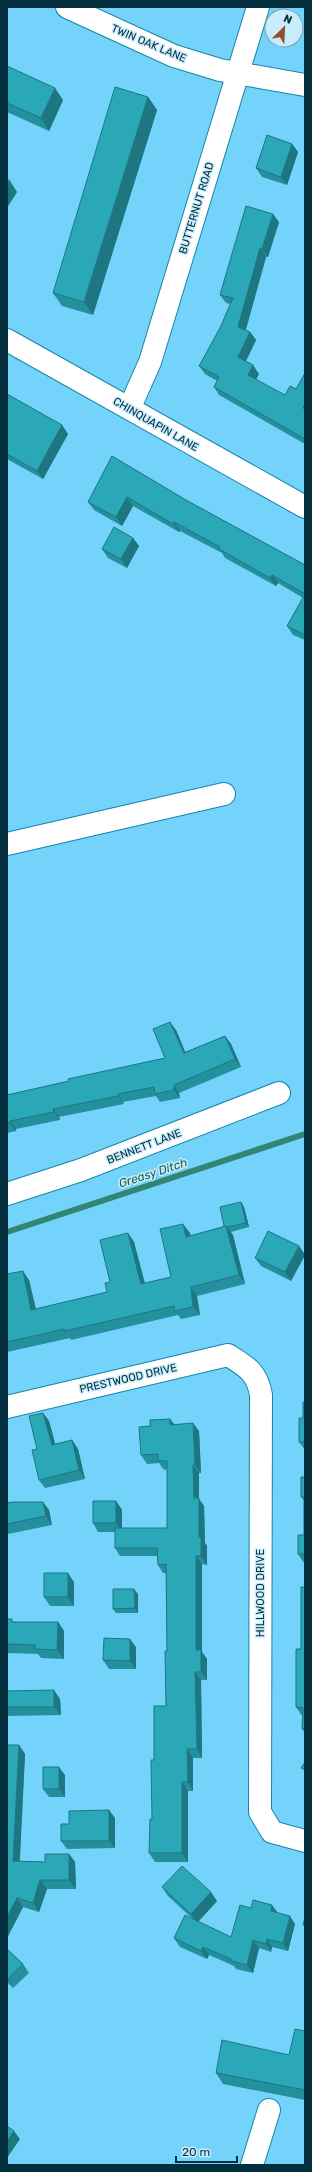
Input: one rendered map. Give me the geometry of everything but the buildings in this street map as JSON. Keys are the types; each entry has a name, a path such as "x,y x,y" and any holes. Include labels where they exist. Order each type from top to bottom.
{"street":[{"name":"TWIN OAK LANE","path":"67,7 174,56 220,70 305,85"},
{"name":"BUTTERNUT ROAD","path":"130,407 150,362 236,72 258,7"},
{"name":"CHINQUAPIN LANE","path":"7,340 130,407 156,424 305,507"},
{"path":"7,844 224,794"},
{"name":"BENNETT LANE","path":"7,1194 82,1170 279,1094"},
{"name":"PRESTWOOD DRIVE","path":"7,1408 228,1355 247,1367"},
{"name":"HILLWOOD DRIVE","path":"247,1367 258,1382 261,1395 260,1812 272,1832 278,1835 305,1841"},
{"path":"252,2165 269,2110"}],"waterway":[{"name":"Greasy Ditch","path":"7,1232 305,1134"}]}
